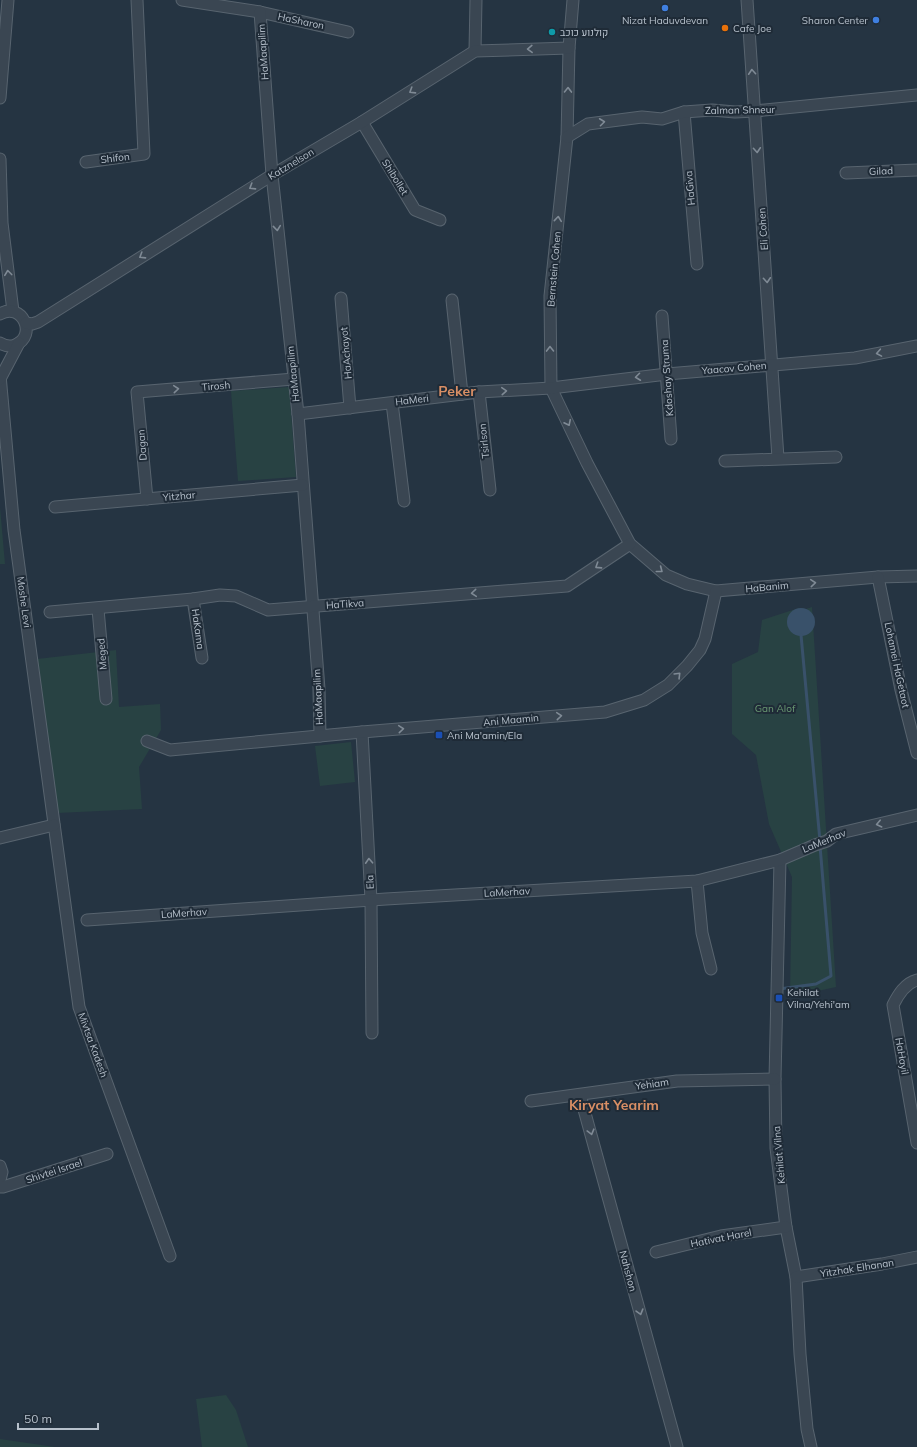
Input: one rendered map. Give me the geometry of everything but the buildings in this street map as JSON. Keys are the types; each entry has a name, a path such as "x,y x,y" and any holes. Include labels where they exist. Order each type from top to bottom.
{"street":[{"path":"0,98 8,0"},
{"name":"Shifon","path":"86,162 144,154 137,0"},
{"name":"HaSharon","path":"182,0 260,12 348,32"},
{"path":"476,0 475,51 569,48"},
{"name":"Bernstein Cohen","path":"573,0 569,48 567,137 550,296 551,388 587,463 630,544"},
{"name":"Eli Cohen","path":"747,0 778,458"},
{"name":"HaMaapilim","path":"260,12 272,175 298,414 319,689 320,736"},
{"name":"Katznelson","path":"26,323 32,324 38,322 272,175 362,122 475,51"},
{"name":"Zalman Shneur","path":"567,137 588,124 642,117 662,119 684,112 712,110 736,112 755,111 917,95"},
{"name":"HaGiva","path":"684,112 697,264"},
{"name":"Shibollet","path":"362,122 415,210 440,220"},
{"path":"0,159 2,223 13,311"},
{"name":"Gilad","path":"846,173 917,170"},
{"name":"HaAchayot","path":"341,298 350,408"},
{"path":"452,300 462,394"},
{"path":"0,314 7,311 13,311 23,318 26,323 26,334 19,343 0,379"},
{"name":"Kdoshay Struma","path":"662,316 671,439"},
{"path":"0,343 8,346 19,343"},
{"name":"Yaacov Cohen","path":"551,388 667,374 855,358 917,346"},
{"name":"Moshe Levi","path":"0,375 14,530 54,825"},
{"name":"Tirosh","path":"137,392 294,379"},
{"name":"HaMeri","path":"298,414 479,392 551,388"},
{"name":"Dagan","path":"137,392 147,499"},
{"name":"Tsirlson","path":"479,392 490,490"},
{"path":"392,403 404,501"},
{"path":"724,461 836,457"},
{"name":"Yitzhar","path":"55,507 303,485"},
{"name":"HaBanim","path":"630,544 666,574 686,584 716,591 878,577 917,576"},
{"name":"HaTikva","path":"50,612 98,609 220,595 236,596 268,610 567,586 630,544"},
{"name":"Lohamei HaGetaot","path":"878,577 901,690 917,752"},
{"name":"Ani Maamin","path":"146,741 170,750 362,732 605,712 644,700 668,685 687,666 700,650 708,628 716,591"},
{"name":"HaKama","path":"194,599 202,658"},
{"name":"Meged","path":"98,609 106,698"},
{"name":"Ela","path":"362,732 371,900 372,1033"},
{"name":"LaMerhav","path":"88,920 371,900 697,881 780,860 827,841 836,834 917,815"},
{"path":"0,838 54,825"},
{"name":"Mivtsa Kadesh","path":"54,825 79,1007 170,1256"},
{"name":"Kehilat Vilna","path":"780,860 775,1079 776,1148 786,1227 796,1277 800,1354 807,1429 811,1447"},
{"path":"697,881 702,933 711,969"},
{"name":"HaHayil","path":"917,980 900,992 893,1006 917,1143"},
{"name":"Yehiam","path":"531,1101 677,1081 775,1079"},
{"name":"Nahshon","path":"580,1094 677,1447"},
{"name":"Shivtei Israel","path":"0,1187 107,1154"},
{"path":"0,1166 2,1172 0,1180"},
{"name":"Hativat Harel","path":"656,1252 721,1236 786,1227"},
{"name":"Yitzhak Elhanan","path":"796,1277 917,1257"}],"green space":[{"path":"289,387 296,477 238,481 231,391"},
{"path":"0,507 5,564 0,564"},
{"name":"Gan Alof","path":"812,607 836,987 790,997 792,877 769,824 756,755 732,734 732,664 758,652 762,620 799,608 806,609"},
{"path":"116,650 119,707 160,704 161,730 139,767 142,809 57,813 37,659"},
{"path":"351,742 355,782 320,786 315,746"},
{"path":"226,1395 236,1410 248,1447 202,1447 196,1399"},
{"path":"0,1439 55,1447 0,1447"}],"water":[{"path":"801,608 811,612 815,622 811,632 801,636 791,632 787,622 791,612"}],"waterway":[{"path":"801,635 820,841"},
{"path":"779,989 816,984 831,976 820,846"}],"place":[{"name":"Nizat Haduvdevan","path":"665,8"},
{"name":"Sharon Center","path":"876,20"},
{"name":"Cafe Joe","path":"725,28"},
{"name":"קולנוע כוכב","path":"552,32"},
{"name":"Ani Ma'amin/Ela","path":"439,735"},
{"name":"Kehilat Vilna/Yehi'am","path":"779,998"}],"district":[{"name":"Peker","path":"457,391"},
{"name":"Kiryat Yearim","path":"614,1105"}]}
